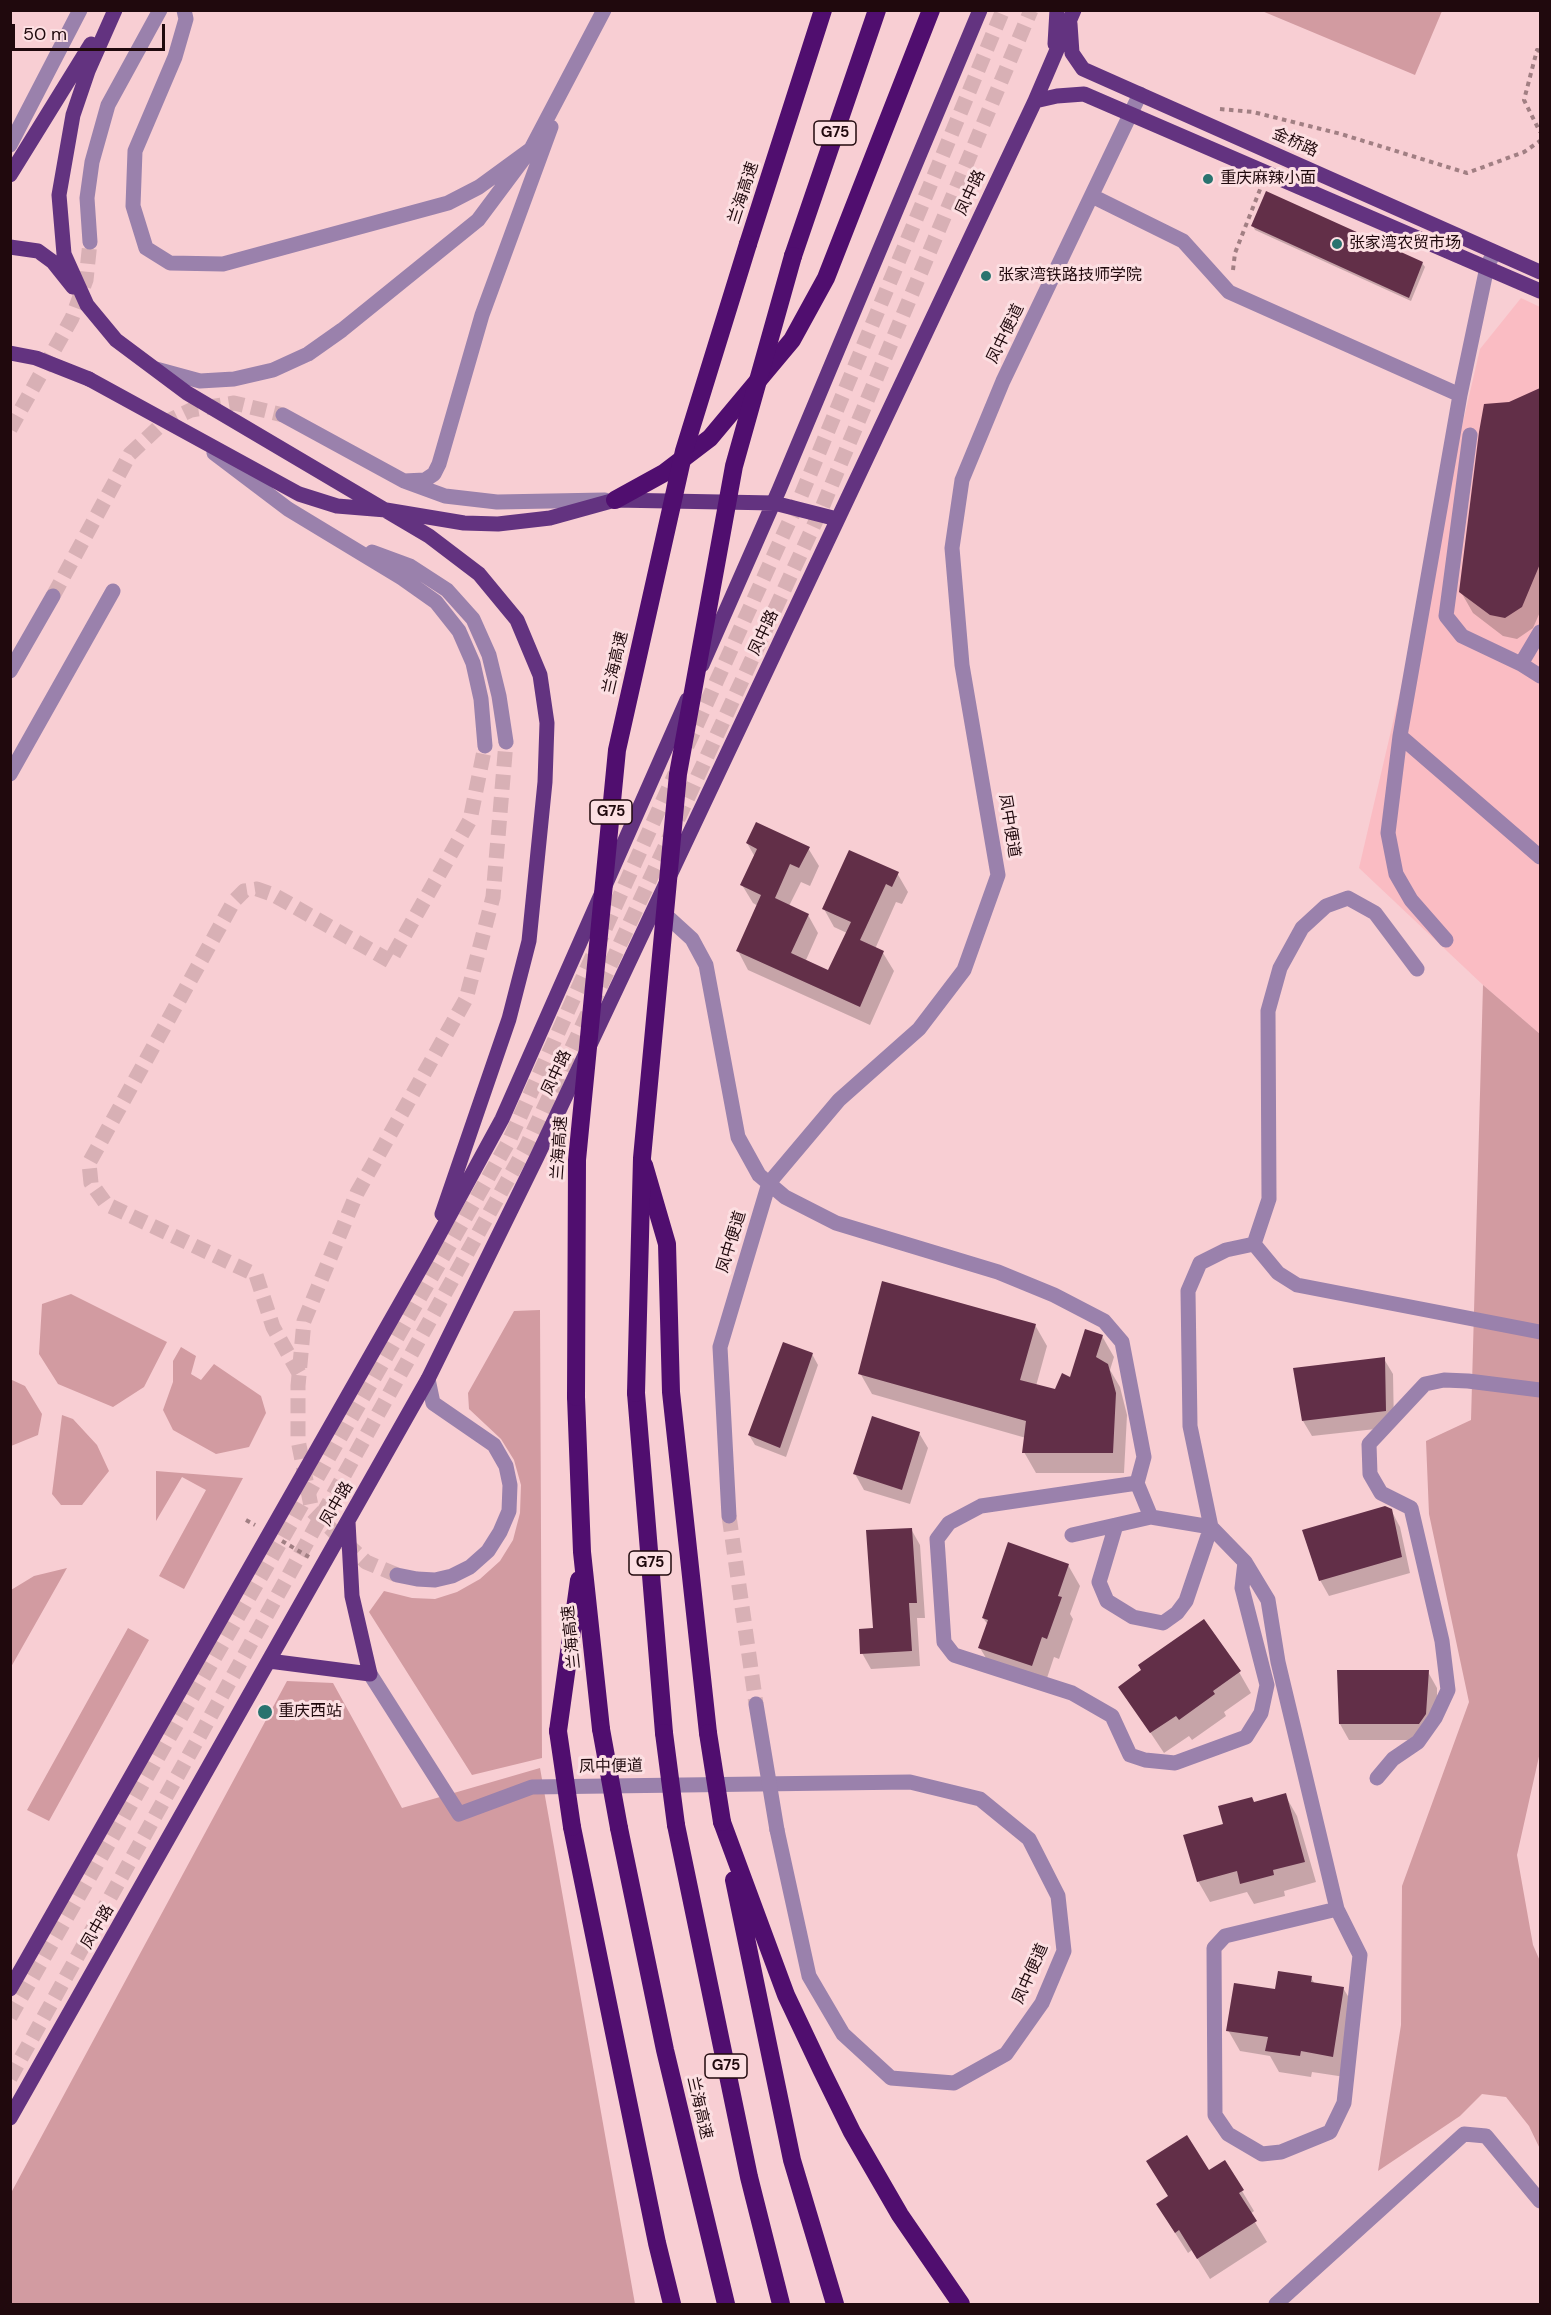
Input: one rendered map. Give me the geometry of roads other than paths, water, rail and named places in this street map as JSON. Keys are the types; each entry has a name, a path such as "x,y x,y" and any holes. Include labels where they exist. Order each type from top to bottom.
{"highway":[{"name":"兰海高速","path":"726,2304 665,2050 601,1729 582,1552 576,1397 577,1160 617,750 684,451 823,10"},
{"name":"G75","path":"781,2304 749,2177 676,1825 664,1733 636,1393 642,1158 678,774 734,466 793,256 877,10"},
{"path":"615,500 664,473 710,438 792,340 826,278 931,10"},
{"path":"642,1158 667,1244 671,1392 708,1733 722,1822 792,2160 835,2304"},
{"path":"582,1552 558,1731 572,1827 657,2243 672,2304"},
{"path":"722,1822 786,1995 852,2132 900,2215 961,2304"},
{"path":"657,2243 665,2304"}],"main road":[{"path":"10,175 114,10"},
{"path":"87,305 64,254 59,195 72,115 114,10"},
{"name":"凤中路","path":"10,1989 428,1255 502,1119 774,503 981,10"},
{"path":"1054,56 1057,10"},
{"name":"凤中路","path":"10,2118 428,1379 532,1168 1035,101 1072,15"},
{"name":"金桥路","path":"1072,15 1072,52 1083,69 1540,272"},
{"path":"1035,101 1057,96 1084,94 1540,291"},
{"path":"10,247 38,251 53,262 116,339 187,393 429,536 479,574 517,620 540,675 547,723 545,782 529,942 509,1018 428,1255"},
{"path":"10,352 36,358 89,379 299,494 337,506 386,510 464,523 498,524 550,518 615,500 774,503 837,519"},
{"path":"269,1661 370,1674 352,1596 348,1522"}],"street":[{"path":"10,145 80,10"},
{"path":"90,242 87,198 89,180 108,105 160,10"},
{"path":"184,10 186,19 176,57 135,151 133,206 146,248 170,263 223,264 448,203 479,188 531,148"},
{"path":"150,367 200,381 234,379 273,370 308,354 342,330 478,220 531,148 604,10"},
{"path":"404,481 425,480 434,474 440,464 482,315 566,85"},
{"name":"凤中便道","path":"729,1516 720,1347 769,1183 839,1100 919,1029 964,970 999,875 962,665 952,548 962,480 1003,381 1140,94"},
{"path":"1092,196 1183,241 1229,292 1460,395"},
{"path":"1446,940 1411,900 1396,874 1388,833 1400,736 1460,395 1487,267 1494,252"},
{"path":"283,415 404,481 446,496 468,500 615,500"},
{"path":"1470,435 1446,616 1462,636 1521,664 1540,676"},
{"path":"192,436 288,509 402,578 436,602 459,631 473,663 481,699 485,746"},
{"path":"328,534 410,566 447,590 473,619 489,655 499,696 506,742"},
{"path":"10,774 113,591"},
{"path":"10,671 53,596"},
{"path":"1521,664 1540,632"},
{"path":"1400,736 1540,857"},
{"path":"1254,1244 1269,1199 1269,1011 1280,968 1302,928 1326,906 1348,898 1375,913 1417,969"},
{"path":"655,906 692,939 706,965 738,1137 759,1175 785,1197 836,1223 998,1272 1054,1295 1104,1321 1122,1342 1144,1457 1137,1483 1151,1517"},
{"path":"1254,1244 1278,1274 1297,1285 1540,1332"},
{"path":"1116,1525 1099,1582 1107,1601 1133,1617 1164,1623 1177,1613 1186,1601 1211,1527 1190,1426 1188,1291 1200,1263 1226,1250 1254,1244"},
{"path":"397,1575 435,1580 452,1576 470,1567 488,1551 500,1532 509,1510 508,1476 494,1445 434,1403 428,1379"},
{"path":"1377,1778 1393,1759 1418,1742 1436,1718 1448,1690 1442,1641 1411,1508 1381,1493 1370,1474 1369,1444 1385,1424 1425,1384 1444,1380 1467,1381 1540,1390"},
{"path":"1137,1483 981,1506 949,1523 937,1539 944,1642 954,1654 1072,1693 1112,1716 1130,1755 1145,1760 1175,1763 1246,1737 1261,1713 1267,1685 1242,1588 1245,1562"},
{"path":"1072,1535 1151,1517 1211,1527 1245,1562 1268,1600 1278,1662 1337,1909 1360,1955 1344,2103 1330,2132 1281,2152 1262,2154 1228,2134 1215,2115 1214,1948 1225,1936 1337,1909"},
{"name":"凤中便道","path":"370,1674 459,1814 532,1787 910,1782 980,1799 1029,1839 1058,1896 1064,1951 1042,2003 1006,2054 954,2083 891,2078 843,2034 809,1976 777,1830 756,1704"},
{"path":"1276,2304 1464,2134 1486,2136 1540,2201"}],"tunnel":[{"path":"687,746 800,498 1003,10"},
{"path":"10,2078 526,1147 821,510 1031,10"},
{"path":"10,429 72,318 86,280 90,242"},
{"path":"53,596 130,454 162,424 191,410 234,403 283,415"},
{"path":"397,1575 366,1562 312,1511 298,1440 298,1386 304,1321 357,1193 466,999 493,897 506,742"},
{"path":"299,1373 273,1327 256,1275 106,1204 91,1183 89,1163 234,901 244,891 257,889 274,895 390,961 470,820 485,746"},
{"path":"10,2017 509,1141 675,774"},
{"path":"729,1516 756,1704"}],"place":[{"name":"重庆麻辣小面","path":"1208,179"},
{"name":"张家湾农贸市场","path":"1337,244"},
{"name":"张家湾铁路技师学院","path":"986,276"},
{"name":"重庆西站","path":"265,1712"}]}
